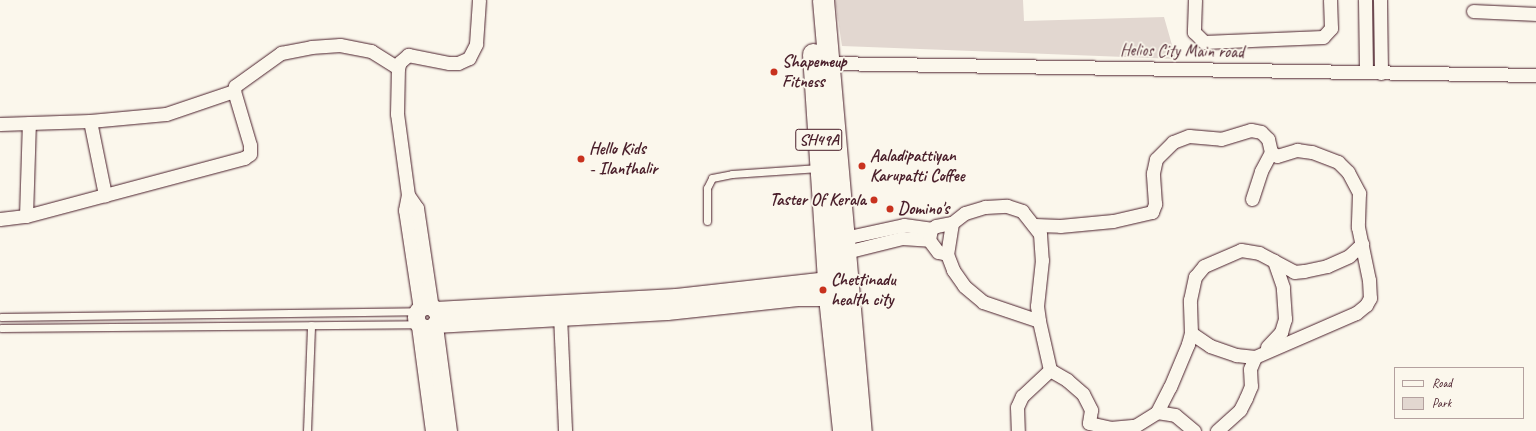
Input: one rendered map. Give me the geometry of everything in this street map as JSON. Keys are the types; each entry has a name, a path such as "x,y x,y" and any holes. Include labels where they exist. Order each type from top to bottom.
{"main road":[{"name":"SH49A","path":"809,0 829,289 843,431"},
{"name":"SH49A","path":"824,0 828,63 861,431"}],"street":[{"path":"448,431 405,210 408,195 398,114 398,68 400,62 408,55 458,63 469,58 476,44 479,0"},
{"path":"1195,0 1194,32 1204,42 1323,37 1331,28 1330,0"},
{"path":"1365,0 1366,72"},
{"path":"1380,0 1381,73"},
{"path":"1473,11 1536,14"},
{"path":"0,124 90,121 166,114 234,91 240,81 281,53 311,47 340,45 370,51 398,68"},
{"name":"Helios City Main road","path":"828,63 1536,75"},
{"path":"0,219 26,216 244,158 250,154 250,145 234,91"},
{"path":"90,121 105,195"},
{"path":"26,216 28,123"},
{"path":"1035,225 1060,226 1113,221 1152,212 1155,204 1153,174 1156,159 1163,150 1181,138 1189,136 1221,139 1251,130 1265,136 1270,152 1261,171 1252,199"},
{"path":"1191,333 1210,346 1236,355 1258,354 1356,313 1366,305 1370,298 1369,280 1358,227 1359,193 1348,172 1338,162 1312,152 1297,150 1277,156 1270,152"},
{"path":"930,235 974,209 1006,206 1022,211 1035,225 1040,234 1042,247 1037,306 1050,370 1067,380 1083,394 1091,410 1088,427 1109,429 1135,426 1157,412 1170,387 1191,333 1190,300 1195,277 1204,266 1241,250 1259,253 1294,272 1304,271 1327,266 1349,256 1362,244"},
{"path":"952,223 947,254 953,270 972,296 983,302 1039,321"},
{"path":"845,245 904,225 930,235 938,252 947,254"},
{"path":"1217,431 1240,410 1251,386 1250,368 1258,354 1281,332 1285,319 1283,287 1274,261"},
{"path":"426,313 676,303 829,289"},
{"path":"426,313 560,315 580,308"},
{"path":"426,313 434,431"},
{"path":"560,315 565,431"},
{"path":"1018,431 1017,407 1022,396 1050,370"},
{"path":"1157,412 1175,415 1194,431"}],"lane":[{"path":"707,221 707,188 712,178 732,174 821,168"},
{"path":"426,313 311,325 1,329 1,316 426,313"},
{"path":"307,431 311,325"}],"green space":[{"path":"835,0 1023,0 1024,21 1164,17 1176,59 842,46"}],"place":[{"name":"Shapemeup Fitness","path":"774,72"},
{"name":"Hello Kids - Ilanthalir","path":"581,159"},
{"name":"Aaladipattiyan Karupatti Coffee","path":"862,166"},
{"name":"Taster Of Kerala","path":"874,200"},
{"name":"Domino's","path":"890,209"},
{"name":"Chettinadu health city","path":"823,290"}]}
